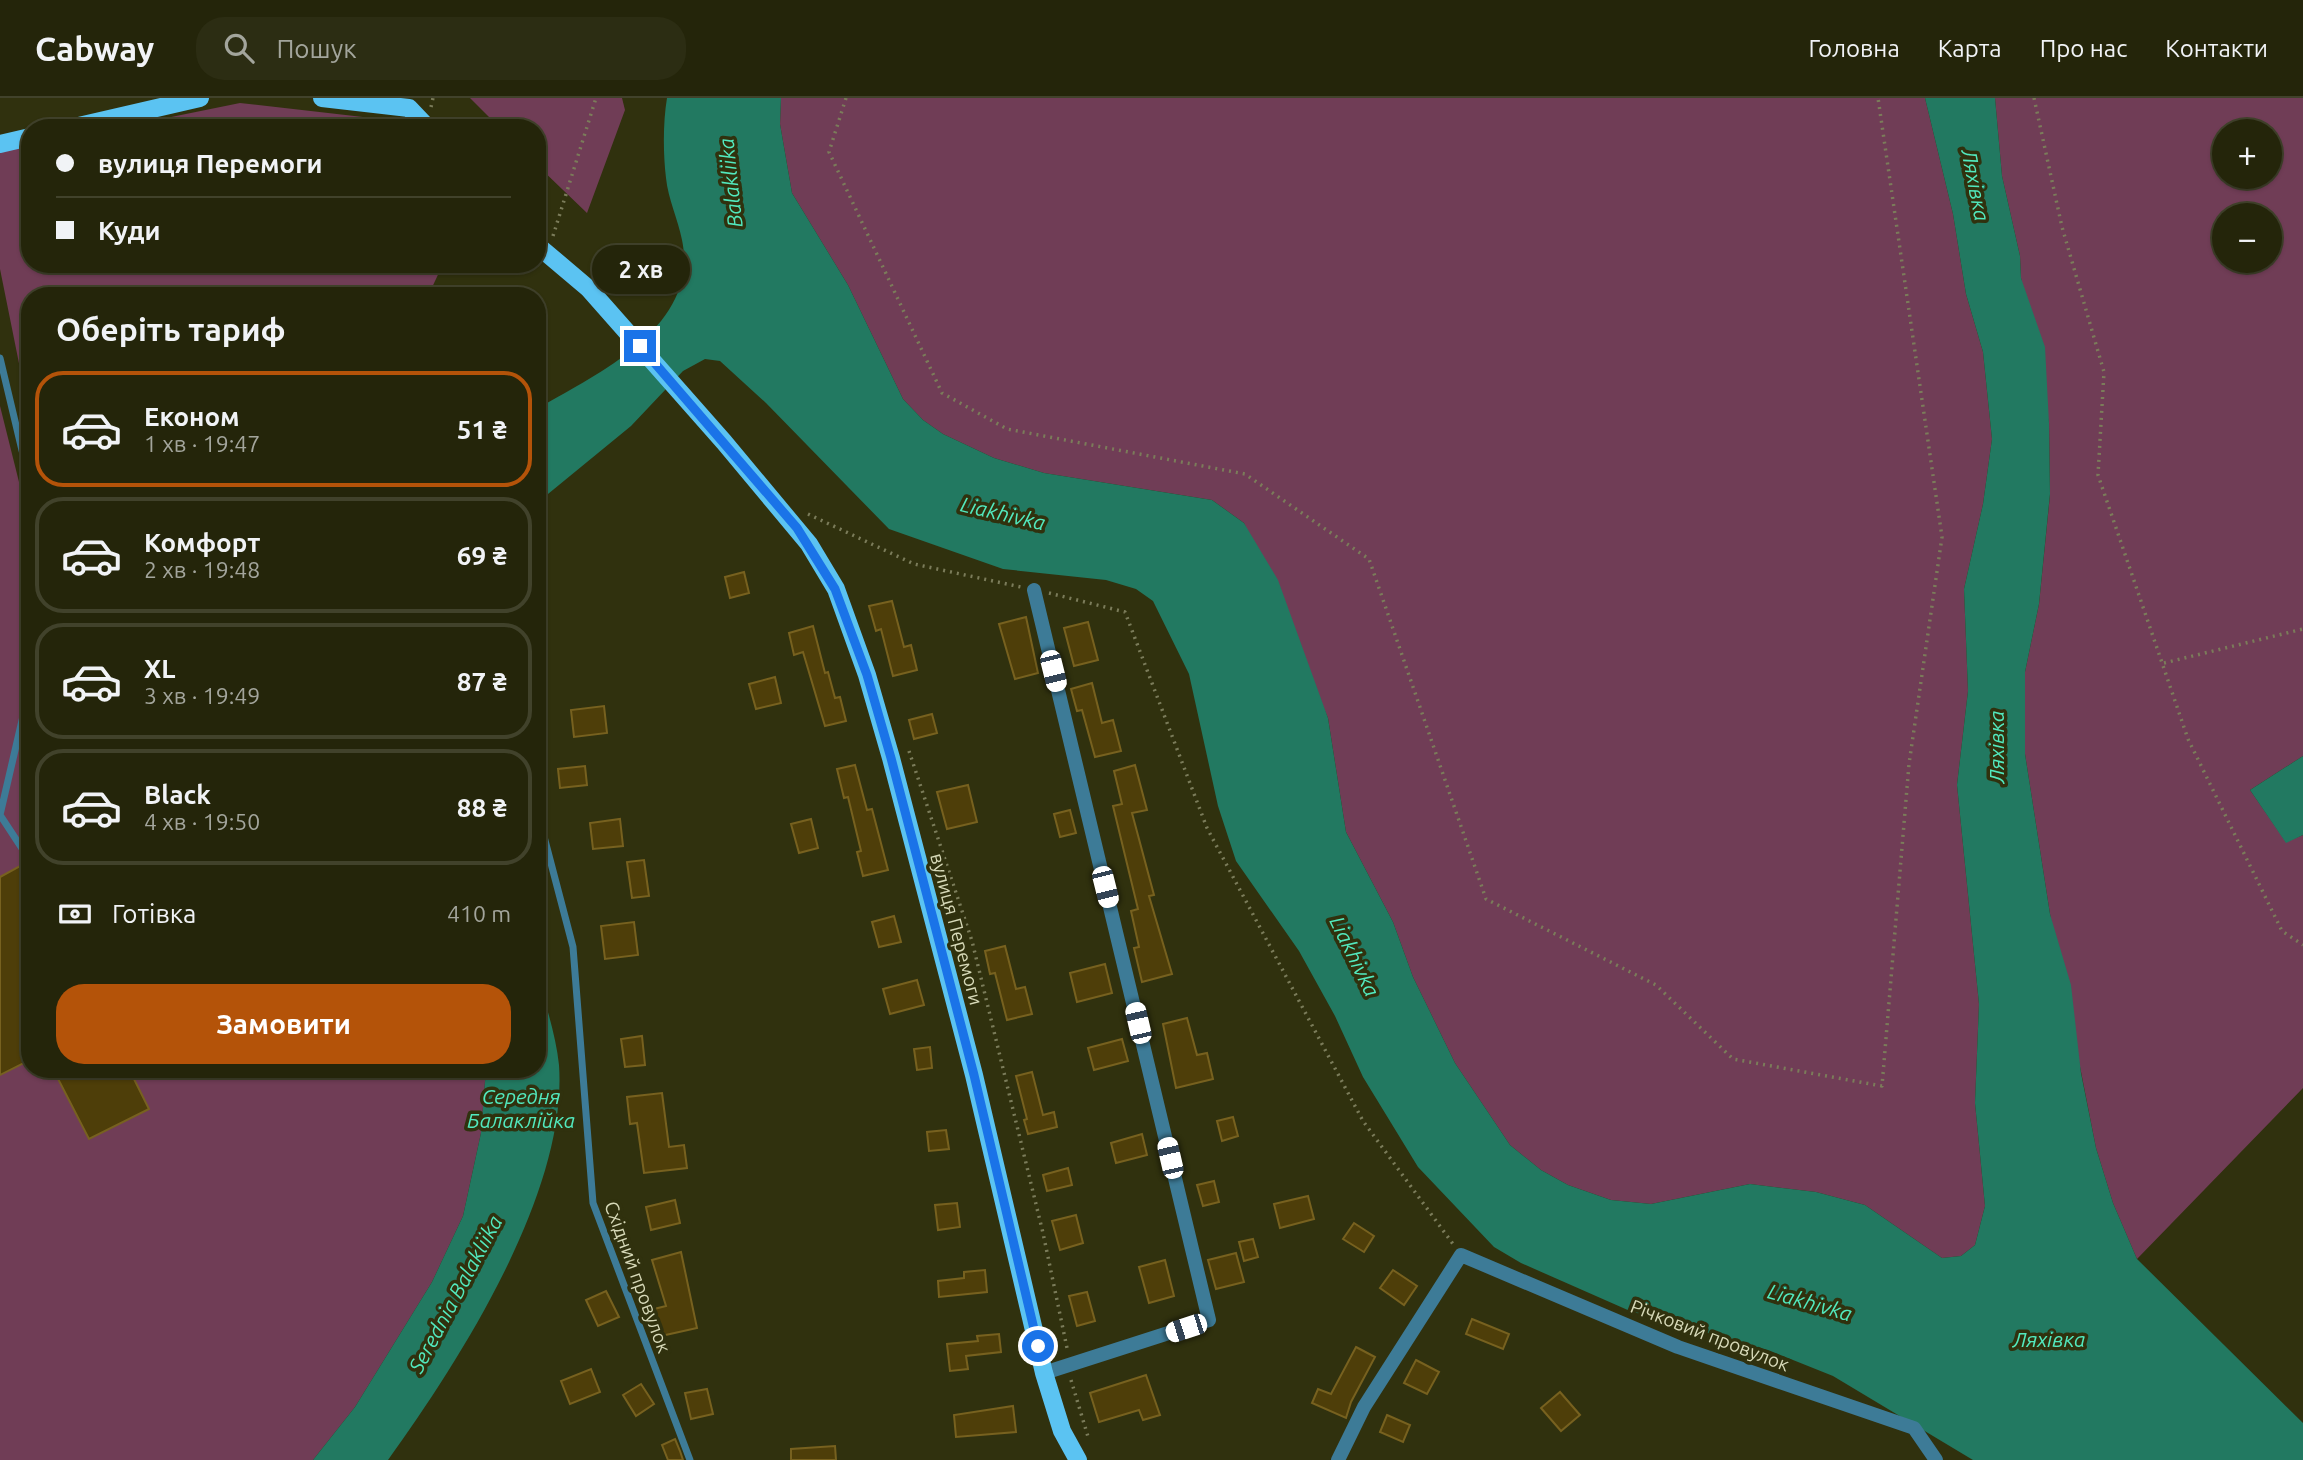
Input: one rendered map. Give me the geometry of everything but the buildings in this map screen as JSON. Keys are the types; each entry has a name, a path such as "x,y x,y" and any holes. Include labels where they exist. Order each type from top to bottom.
{"main road":[{"path":"109,119 200,98"},
{"path":"322,98 406,103 420,119"},
{"path":"0,144 21,139"},
{"name":"вулиця Перемоги","path":"546,253 589,289 771,496 809,544 835,589 867,675 974,1075 1044,1373 1062,1431 1078,1460"}],"street":[{"path":"1034,590 1209,1320 1044,1373"},
{"path":"1338,1460 1364,1407 1461,1255"},
{"name":"Річковий провулок","path":"1461,1255 1678,1347 1914,1429 1936,1460"}],"lane":[{"path":"0,358 21,446"},
{"path":"21,726 1,815 21,847"},
{"name":"Східний провулок","path":"546,844 573,947 593,1203 690,1460"}],"path":[{"path":"546,239 596,98"},
{"path":"846,98 830,152 942,393 1007,429 1245,474 1368,559 1486,899 1656,985 1733,1059 1882,1086 1909,765 1942,537 1878,98"},
{"path":"2034,98 2062,228 2104,372 2098,475 2188,739 2282,931 2303,945"},
{"path":"771,496 914,564 1125,612 1207,828 1363,1121 1461,1255"},
{"path":"2164,663 2303,629"}],"shaded area":[{"path":"470,98 622,98 625,110 587,213 546,174 546,119 491,119"},
{"path":"781,98 1925,98 1953,214 1966,294 1983,352 1992,439 1983,504 1964,589 1968,691 1957,785 1979,1004 1975,1103 1985,1206 1975,1245 1961,1256 1942,1258 1865,1205 1816,1192 1750,1184 1651,1204 1611,1200 1568,1185 1541,1170 1510,1145 1455,1063 1413,977 1393,922 1346,832 1328,718 1244,523 1212,500 1044,473 994,458 943,434 923,420 903,399 848,285 792,193 780,124"},
{"path":"1995,98 2303,98 2303,756 2250,790 2286,842 2303,835 2303,1088 2137,1259 2113,1203 2096,1148 2050,914 2025,754 2025,672 2039,604 2050,495 2049,423 2021,278 2020,256 2002,176"},
{"path":"240,103 368,119 161,119"},
{"path":"21,147 21,273 439,273 432,287 21,287 21,373 0,269 0,151"},
{"path":"0,406 21,490 21,1078 485,1078 481,1133 463,1216 432,1282 355,1407 313,1460 0,1460"}],"water":[{"name":"Ляхівка","path":"667,98 781,98 780,124 792,193 848,285 903,399 923,420 943,434 994,458 1044,473 1212,500 1244,523 1278,580 1328,718 1346,832 1393,922 1413,977 1455,1063 1510,1145 1541,1170 1568,1185 1611,1200 1651,1204 1750,1184 1816,1192 1865,1205 1942,1258 1961,1256 1975,1245 1985,1206 1975,1103 1979,1004 1957,785 1968,691 1964,589 1983,504 1992,439 1983,352 1966,294 1953,214 1925,98 1995,98 2002,176 2020,256 2021,278 2045,347 2049,423 2050,494 2039,604 2025,672 2025,754 2050,914 2071,985 2081,1073 2096,1148 2113,1203 2137,1259 2303,1423 2303,1460 1973,1460 1833,1376 1768,1350 1630,1311 1521,1263 1494,1247 1418,1167 1363,1077 1335,1016 1299,951 1236,861 1218,806 1189,674 1153,601 1136,589 1106,580 1003,569 889,529 766,403 720,361 705,359 683,371 631,426 546,496 546,404 588,380 639,344 660,322 675,298 683,271 682,240 669,194 664,127"},
{"path":"2303,756 2303,835 2286,843 2250,790"},
{"name":"Середня Балаклійка","path":"546,1004 559,1065 557,1114 546,1166 528,1219 504,1273 446,1374 388,1460 313,1460 355,1407 432,1282 463,1216 481,1133 485,1078 546,1078"}],"route":[{"path":"640,346 797,528 835,589 867,675 891,758 974,1075 1038,1346"}],"water label":[{"name":"Balakliika","path":"730,183"},
{"name":"Liakhivka","path":"1003,513"},
{"name":"Liakhivka","path":"1355,956"},
{"name":"Serednia Balakliika","path":"455,1294"},
{"name":"Liakhivka","path":"1810,1302"}]}
